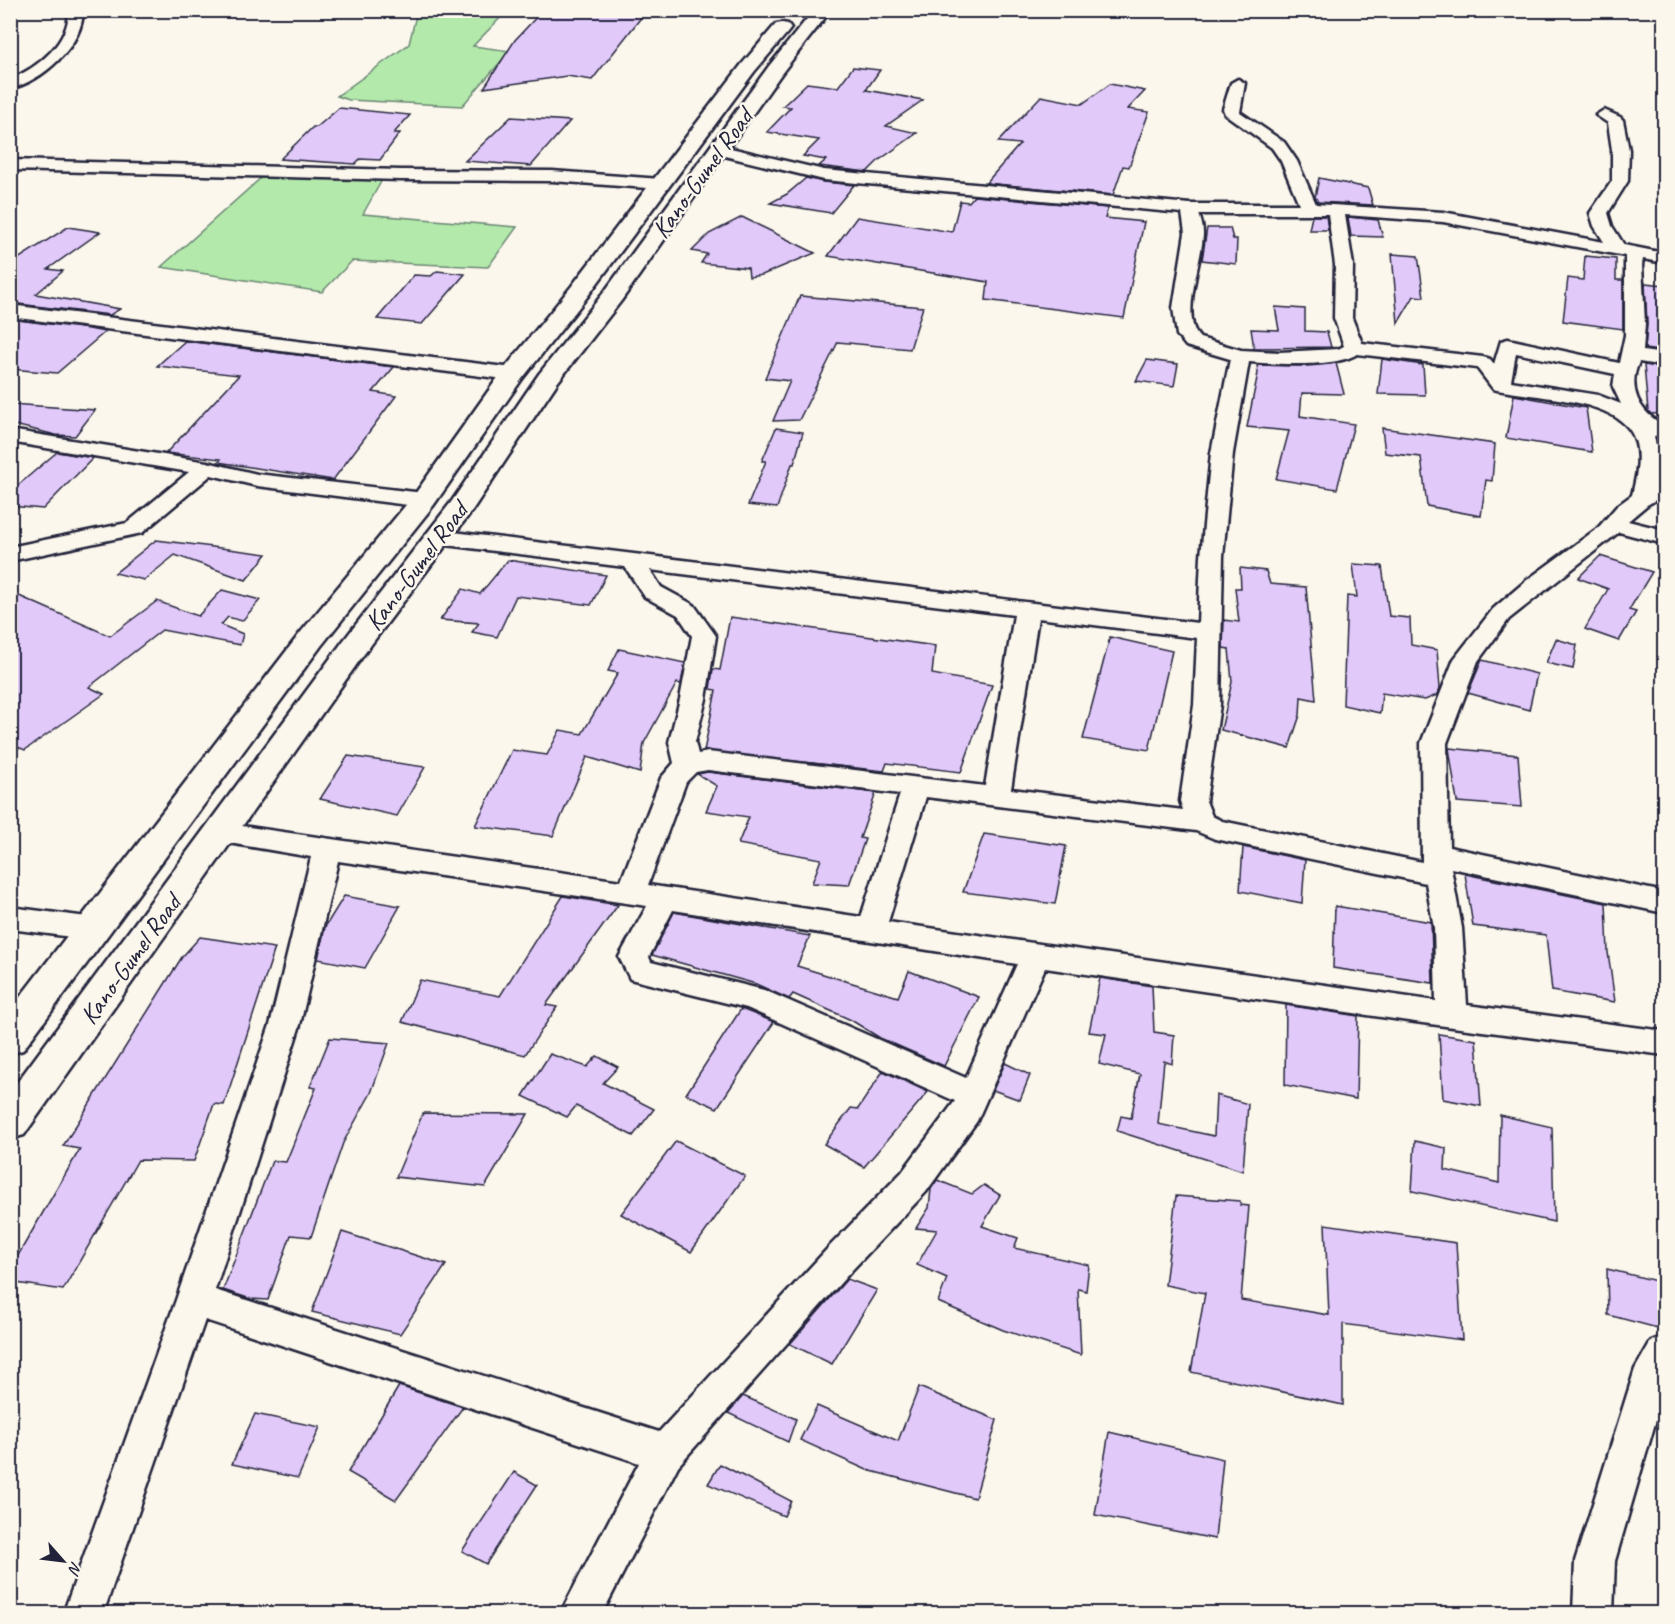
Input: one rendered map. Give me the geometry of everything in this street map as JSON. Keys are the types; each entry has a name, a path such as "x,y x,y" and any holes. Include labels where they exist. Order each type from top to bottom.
{"main road":[{"name":"Kano-Gumel Road","path":"10,1039 311,639 424,500 513,374 579,292 748,68 796,10"},
{"name":"Kano-Gumel Road","path":"10,1123 354,646 462,506 548,379 612,296 775,70 823,10"}],"street":[{"path":"10,85 36,73 55,59 75,26 78,11"},
{"path":"1238,83 1231,109 1233,114 1278,146 1289,161 1310,208"},
{"path":"1604,115 1615,120 1618,128 1620,180 1614,194 1603,203 1599,213 1603,226 1626,251 1632,277 1634,348 1628,362 1623,387 1631,406 1656,428"},
{"path":"718,150 824,175 1013,190 1190,209 1310,208 1443,217 1665,258"},
{"path":"10,165 401,175 552,176 661,184"},
{"path":"1190,209 1194,233 1183,306 1182,330 1188,340 1240,356 1280,358 1342,355 1354,348 1483,363 1500,385 1598,401 1656,428"},
{"path":"1336,209 1344,265 1343,318 1354,348"},
{"path":"10,311 513,374"},
{"path":"1500,385 1508,345 1628,362 1665,360"},
{"path":"1201,822 1193,801 1207,705 1212,556 1222,453 1240,356"},
{"path":"1623,412 1642,432 1646,445 1647,472 1642,498"},
{"path":"10,436 207,468 257,480 424,500"},
{"path":"10,554 134,528 207,468"},
{"path":"1452,1015 1448,928 1436,864 1434,743 1466,659 1501,614 1642,498 1665,486"},
{"path":"1613,524 1665,537"},
{"path":"437,537 1210,632"},
{"path":"632,561 653,592 686,610 704,636 693,699 682,742 688,765"},
{"path":"996,798 1027,610"},
{"path":"631,893 674,778 688,765 708,762 1201,822 1215,829 1665,902"},
{"path":"871,930 916,787"},
{"path":"220,833 631,893 1035,956 1665,1043"},
{"path":"83,1614 194,1300 285,1025 327,850"},
{"path":"664,898 634,957 640,971 753,999 973,1095"},
{"path":"10,918 95,929"},
{"path":"580,1614 665,1453 841,1258 914,1182 966,1112 1035,956"},
{"path":"194,1300 665,1453"},
{"path":"1593,1614 1594,1560 1653,1369 1665,1353"}],"green space":[{"path":"417,11 507,11 473,46 510,51 462,106 349,100 337,96 409,44"},
{"path":"263,176 382,180 363,214 517,227 488,267 352,261 322,292 161,267"}],"building":[{"path":"543,10 647,10 592,80 567,76 484,88 515,40"},
{"path":"853,67 880,70 866,90 923,100 886,126 917,133 878,161 867,172 819,166 826,160 803,156 819,140 767,132 791,107 783,106 807,83 838,87"},
{"path":"1110,84 1145,91 1128,109 1149,112 1129,167 1123,166 1113,195 986,183 1020,144 998,142 1041,96 1082,104"},
{"path":"339,108 410,115 394,133 400,133 380,160 360,159 355,164 280,159 313,127 317,127"},
{"path":"511,117 570,121 531,166 465,161"},
{"path":"806,178 854,185 831,213 770,203 787,194"},
{"path":"1319,178 1368,188 1373,205 1318,202 1315,197"},
{"path":"974,196 1108,208 1105,218 1144,222 1124,318 986,300 988,282 828,256 857,217 952,232 960,201 969,202"},
{"path":"1312,216 1326,216 1328,230 1309,230"},
{"path":"742,217 815,253 762,275 749,277 748,268 701,263 707,254 692,251 709,234"},
{"path":"1348,217 1378,220 1383,237 1351,236"},
{"path":"68,227 100,232 48,269 63,271 36,294 120,309 110,315 10,303 10,264"},
{"path":"1207,228 1230,228 1233,239 1237,239 1236,264 1202,260"},
{"path":"1392,254 1418,256 1424,297 1414,296 1398,323"},
{"path":"1585,256 1616,259 1616,280 1623,280 1623,329 1563,321 1568,278 1583,280"},
{"path":"437,271 465,274 422,324 377,319 414,275 431,276"},
{"path":"1645,283 1665,285 1665,352 1645,349 1647,324"},
{"path":"800,296 923,307 910,349 838,342 799,420 773,421 790,381 765,378"},
{"path":"1275,307 1305,309 1305,331 1327,332 1331,347 1254,348 1251,329 1279,330"},
{"path":"10,319 105,332 57,373 10,369"},
{"path":"185,341 394,367 373,392 396,396 333,480 218,462 221,459 166,453 239,375 157,366"},
{"path":"1382,359 1423,365 1425,395 1378,394"},
{"path":"1147,360 1178,364 1174,386 1136,381"},
{"path":"1336,363 1344,394 1302,393 1300,416 1354,424 1337,489 1276,479 1289,431 1247,427 1258,373 1257,365 1305,366"},
{"path":"1644,365 1665,368 1665,413 1651,414 1648,411"},
{"path":"1514,395 1586,408 1592,452 1506,438"},
{"path":"10,404 95,410 75,436 56,435 10,424"},
{"path":"776,428 803,432 794,464 792,464 777,508 748,505 766,461 762,461"},
{"path":"1382,428 1495,444 1492,481 1486,480 1481,516 1427,506 1421,457 1385,453"},
{"path":"57,452 93,458 43,509 10,506 10,492"},
{"path":"156,540 267,554 246,580 175,555 144,580 115,573"},
{"path":"1600,556 1652,572 1629,610 1636,612 1619,641 1585,629 1608,589 1578,578"},
{"path":"508,560 606,575 591,605 516,596 497,637 472,632 479,623 440,620 463,589 480,594"},
{"path":"1353,564 1382,566 1389,616 1410,618 1411,645 1437,650 1440,688 1437,695 1425,700 1382,693 1380,713 1343,705 1347,596 1357,597"},
{"path":"1240,568 1266,571 1270,584 1306,587 1316,700 1301,697 1300,715 1289,748 1221,730 1232,682 1229,649 1223,648 1224,620 1239,622 1235,588 1241,588"},
{"path":"222,590 260,600 242,621 228,617 221,625 243,634 240,645 162,630 89,687 104,694 25,750 10,744 10,592 110,636 157,601 198,616"},
{"path":"730,617 935,646 932,674 992,685 961,772 887,763 884,771 704,751 716,690 710,689 713,669 720,670"},
{"path":"1110,637 1172,651 1149,750 1083,739"},
{"path":"1556,639 1577,645 1573,669 1546,663"},
{"path":"619,649 685,663 681,684 677,683 644,743 640,773 587,757 553,836 475,826 512,750 547,755 560,730 582,734 618,673 608,671"},
{"path":"1482,660 1537,674 1529,710 1468,693"},
{"path":"1449,748 1518,755 1522,807 1457,802"},
{"path":"348,756 425,767 397,816 320,799"},
{"path":"708,772 876,793 860,838 865,839 849,885 812,883 821,859 738,844 749,817 706,811 717,786 697,774"},
{"path":"984,834 1066,846 1055,904 963,892"},
{"path":"1243,847 1305,860 1302,903 1240,891"},
{"path":"1465,874 1606,903 1608,952 1615,1002 1552,991 1546,935 1473,926"},
{"path":"344,896 400,906 365,968 318,959 325,927"},
{"path":"563,896 618,905 546,1005 557,1007 525,1055 402,1022 420,980 500,996"},
{"path":"1335,906 1431,922 1433,983 1333,968"},
{"path":"674,912 810,936 797,966 898,997 909,971 979,997 944,1066 880,1038 851,1020 793,994 789,999 756,984 652,955"},
{"path":"200,937 275,948 224,1105 214,1104 194,1161 138,1160 63,1290 10,1282 10,1269 80,1149 63,1146 182,957"},
{"path":"1100,978 1152,986 1154,1032 1174,1035 1172,1064 1164,1061 1158,1124 1214,1136 1216,1095 1248,1104 1243,1171 1117,1131 1121,1116 1131,1118 1140,1074 1099,1064 1106,1034 1089,1032"},
{"path":"1286,1005 1358,1016 1356,1099 1285,1085"},
{"path":"741,1009 774,1022 717,1108 686,1094"},
{"path":"1439,1034 1476,1040 1481,1106 1443,1099"},
{"path":"330,1038 389,1043 371,1093 343,1143 311,1237 291,1235 268,1300 251,1299 223,1290 272,1161 286,1162 316,1088 310,1087"},
{"path":"550,1054 587,1067 597,1056 618,1067 603,1083 654,1109 633,1136 576,1106 567,1117 523,1096"},
{"path":"1005,1063 1030,1075 1020,1100 993,1090"},
{"path":"883,1071 928,1092 864,1167 824,1144 851,1108 858,1109"},
{"path":"423,1113 528,1114 485,1187 396,1177"},
{"path":"1500,1115 1552,1127 1554,1222 1412,1191 1415,1141 1446,1148 1445,1170 1499,1183"},
{"path":"676,1141 745,1176 691,1252 621,1214"},
{"path":"937,1180 972,1194 984,1185 1000,1195 982,1226 1018,1238 1014,1248 1089,1265 1086,1291 1078,1289 1081,1355 1003,1330 938,1302 947,1278 917,1265 937,1230 916,1228 929,1208 931,1189"},
{"path":"1176,1196 1240,1201 1240,1205 1249,1206 1241,1300 1329,1315 1325,1224 1456,1243 1462,1340 1343,1324 1343,1405 1191,1372 1205,1293 1165,1285"},
{"path":"342,1232 446,1265 400,1334 312,1312"},
{"path":"1607,1269 1665,1283 1665,1330 1608,1315"},
{"path":"847,1279 877,1290 832,1364 790,1344"},
{"path":"399,1386 463,1407 396,1500 348,1472"},
{"path":"919,1387 997,1420 975,1498 867,1470 800,1440 817,1406 898,1441"},
{"path":"743,1396 796,1419 788,1442 728,1413"},
{"path":"255,1414 320,1427 298,1478 232,1464"},
{"path":"1109,1432 1223,1459 1215,1539 1095,1515"},
{"path":"720,1464 791,1501 784,1516 708,1484"},
{"path":"514,1472 537,1485 486,1564 462,1551"}]}
